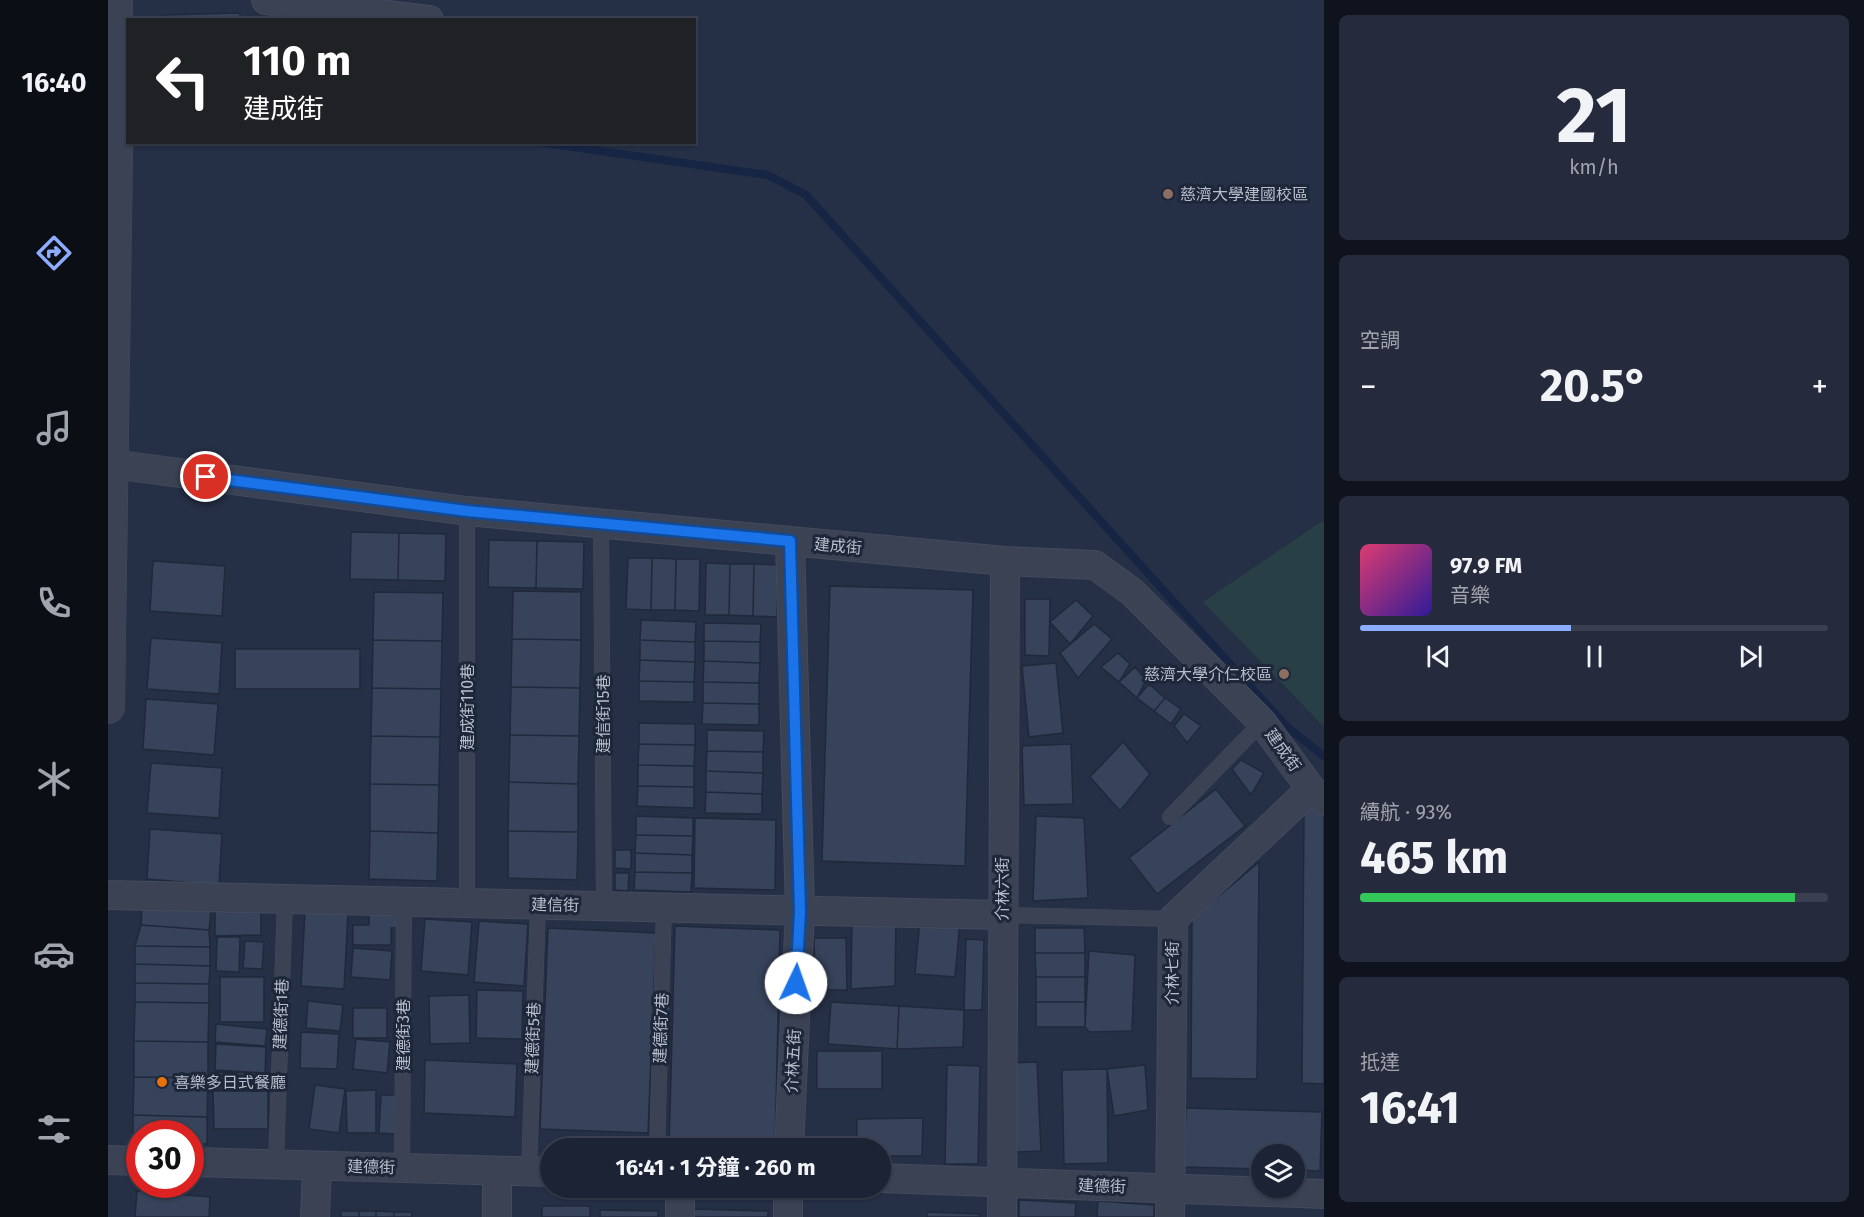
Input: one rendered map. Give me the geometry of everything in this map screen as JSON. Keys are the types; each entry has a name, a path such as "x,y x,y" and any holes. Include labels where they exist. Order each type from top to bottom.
{"street":[{"path":"108,707 112,465 113,84 116,0"},
{"path":"266,0 413,18"},
{"name":"建成街","path":"112,465 467,511 1005,561 1095,565 1132,592 1262,722 1318,795"},
{"name":"介林五街","path":"790,541 800,912 790,1138"},
{"name":"介林六街","path":"1002,1217 1005,561"},
{"name":"介林七街","path":"1170,1217 1173,919 1318,795"},
{"name":"建信街","path":"108,895 1002,915"},
{"path":"108,1160 126,1161"},
{"name":"建德街","path":"204,1162 497,1173 540,1172"},
{"path":"315,1217 317,1166"},
{"path":"497,1173 497,1217"},
{"name":"建德街","path":"891,1178 1324,1194"},
{"path":"680,1198 680,1217"},
{"path":"788,1198 788,1217"}],"lane":[{"name":"建成街110巷","path":"467,511 468,903"},
{"name":"建信街15巷","path":"601,523 604,906"},
{"path":"1170,817 1262,722"},
{"name":"建德街1巷","path":"276,1165 285,898"},
{"name":"建德街3巷","path":"402,1168 404,901"},
{"name":"建德街5巷","path":"538,904 540,1172"},
{"name":"建德街7巷","path":"657,1138 664,907"},
{"path":"1002,915 1173,919"}],"green space":[{"path":"1322,521 1324,523 1324,727 1203,602"}],"building":[{"path":"240,13 240,18 165,18 165,15"},
{"path":"351,532 399,533 398,580 350,579"},
{"path":"399,533 446,534 445,581 398,580"},
{"path":"489,540 537,541 536,588 488,587"},
{"path":"537,541 584,542 583,589 536,588"},
{"path":"628,558 652,558 651,610 626,609"},
{"path":"652,558 676,559 675,610 651,610"},
{"path":"676,559 700,559 699,611 675,610"},
{"path":"153,561 225,566 222,616 150,611"},
{"path":"706,563 730,564 729,615 705,615"},
{"path":"730,564 754,564 753,616 729,615"},
{"path":"754,564 778,565 777,617 753,616"},
{"path":"830,586 973,590 965,866 822,861"},
{"path":"513,591 581,592 581,640 512,639"},
{"path":"374,592 443,593 442,641 373,640"},
{"path":"1025,599 1050,599 1049,656 1025,655"},
{"path":"1076,600 1093,616 1070,644 1050,622"},
{"path":"641,620 696,622 695,642 640,640"},
{"path":"704,623 761,624 760,642 704,641"},
{"path":"1094,624 1112,639 1078,678 1060,653"},
{"path":"151,638 222,643 219,694 147,689"},
{"path":"512,639 581,640 580,688 511,687"},
{"path":"373,640 442,641 441,689 372,688"},
{"path":"640,640 695,642 695,662 640,660"},
{"path":"704,641 760,642 760,663 704,661"},
{"path":"235,649 360,649 360,689 235,689"},
{"path":"1118,653 1130,664 1119,682 1101,667"},
{"path":"640,660 695,662 694,682 639,681"},
{"path":"704,661 760,663 759,683 703,682"},
{"path":"1056,663 1063,733 1029,737 1022,666"},
{"path":"1135,667 1146,680 1137,698 1119,682"},
{"path":"639,681 694,682 694,702 639,701"},
{"path":"703,682 759,683 759,704 703,703"},
{"path":"1149,684 1165,698 1154,711 1137,698"},
{"path":"511,687 580,688 579,736 510,735"},
{"path":"372,688 441,689 440,737 371,736"},
{"path":"1165,698 1181,709 1171,724 1154,711"},
{"path":"146,699 218,704 214,755 143,749"},
{"path":"703,703 759,704 759,725 702,724"},
{"path":"1184,714 1201,726 1187,743 1174,726"},
{"path":"639,723 695,724 695,745 639,744"},
{"path":"707,730 764,731 763,752 707,751"},
{"path":"510,735 579,736 578,784 509,782"},
{"path":"371,736 440,737 439,785 370,784"},
{"path":"1123,742 1150,774 1120,811 1090,777"},
{"path":"639,744 695,745 694,766 638,765"},
{"path":"1071,744 1073,804 1024,805 1022,746"},
{"path":"707,751 763,752 763,773 706,771"},
{"path":"1241,760 1264,773 1251,795 1232,769"},
{"path":"151,763 222,768 219,818 147,813"},
{"path":"638,765 694,766 694,787 638,786"},
{"path":"706,771 763,773 762,794 706,792"},
{"path":"509,782 578,784 578,832 508,831"},
{"path":"370,784 439,785 438,833 370,831"},
{"path":"638,786 694,787 694,808 637,806"},
{"path":"1216,789 1245,826 1157,894 1129,858"},
{"path":"706,792 762,794 762,814 705,813"},
{"path":"1304,809 1324,809 1324,1084 1302,1083"},
{"path":"636,816 693,818 693,836 636,835"},
{"path":"1036,816 1084,818 1088,898 1033,901"},
{"path":"695,818 776,820 775,890 694,888"},
{"path":"150,829 222,834 219,885 147,879"},
{"path":"370,831 438,833 437,881 369,879"},
{"path":"508,831 578,832 577,880 508,878"},
{"path":"636,835 693,836 692,855 635,853"},
{"path":"615,850 631,850 631,869 615,868"},
{"path":"635,853 692,855 692,873 635,872"},
{"path":"1259,862 1257,1079 1191,1078 1192,919"},
{"path":"635,872 692,873 691,892 634,890"},
{"path":"615,873 629,873 628,891 615,890"},
{"path":"215,904 261,904 261,935 215,936"},
{"path":"142,906 211,911 209,930 141,925"},
{"path":"369,911 394,911 394,916 400,916 399,928 391,928 391,945 353,945 353,925 369,925"},
{"path":"305,912 348,914 344,989 301,986"},
{"path":"852,914 896,915 895,986 851,989"},
{"path":"425,919 472,922 468,975 421,971"},
{"path":"920,919 960,922 955,977 915,974"},
{"path":"479,921 528,924 524,986 474,982"},
{"path":"141,925 209,930 210,947 135,946"},
{"path":"675,926 780,930 775,1138 669,1138"},
{"path":"548,928 656,933 648,1133 540,1129"},
{"path":"1035,928 1084,928 1085,953 1035,953"},
{"path":"217,937 240,937 239,972 216,971"},
{"path":"814,938 846,938 847,990 815,990"},
{"path":"966,939 984,940 982,1010 964,1010"},
{"path":"245,941 264,942 262,969 243,968"},
{"path":"135,946 210,947 210,966 135,964"},
{"path":"353,948 392,951 390,980 351,977"},
{"path":"1089,951 1135,955 1132,1031 1089,1032 1085,1027"},
{"path":"1035,953 1085,953 1085,977 1036,977"},
{"path":"135,964 210,966 209,984 135,983"},
{"path":"220,977 264,977 264,1022 220,1022"},
{"path":"1036,977 1085,977 1085,1002 1036,1002"},
{"path":"135,983 209,984 209,1003 135,1002"},
{"path":"477,990 523,991 522,1039 476,1038"},
{"path":"469,995 470,1043 430,1044 429,996"},
{"path":"308,1001 343,1005 340,1031 306,1028"},
{"path":"135,1002 209,1003 208,1042 134,1041"},
{"path":"831,1002 899,1006 897,1049 828,1044"},
{"path":"1036,1002 1085,1002 1085,1027 1036,1027"},
{"path":"899,1006 964,1010 963,1047 897,1049"},
{"path":"353,1008 387,1008 387,1038 353,1038"},
{"path":"216,1024 267,1029 265,1046 215,1042"},
{"path":"301,1032 339,1034 337,1069 300,1068"},
{"path":"356,1039 390,1042 387,1073 353,1069"},
{"path":"134,1041 208,1042 208,1078 134,1077"},
{"path":"216,1044 266,1047 265,1073 215,1070"},
{"path":"817,1051 882,1051 882,1089 817,1089"},
{"path":"425,1060 517,1064 515,1117 424,1113"},
{"path":"1037,1062 1041,1151 1014,1152 1011,1063"},
{"path":"947,1065 980,1066 978,1164 945,1164"},
{"path":"1145,1065 1148,1110 1114,1116 1107,1069"},
{"path":"1107,1069 1108,1163 1064,1164 1062,1070"},
{"path":"216,1072 264,1073 264,1090 216,1089"},
{"path":"134,1077 208,1078 207,1117 133,1115"},
{"path":"315,1085 345,1089 339,1133 309,1129"},
{"path":"376,1090 376,1133 347,1133 346,1091"},
{"path":"213,1091 268,1091 268,1129 214,1129"},
{"path":"381,1095 396,1095 395,1134 379,1133"},
{"path":"1186,1108 1322,1112 1320,1171 1305,1170 1305,1144 1251,1144 1251,1169 1184,1167"},
{"path":"133,1115 207,1117 207,1144 204,1144 204,1120 133,1120"},
{"path":"923,1118 922,1156 891,1156 891,1138 857,1138 857,1119"},
{"path":"210,1197 209,1217 135,1217 136,1198"},
{"path":"1019,1200 1076,1203 1075,1217 1019,1217"},
{"path":"1098,1201 1154,1205 1154,1217 1097,1217"},
{"path":"542,1206 590,1206 590,1217 542,1217"},
{"path":"691,1209 768,1211 768,1217 691,1217"},
{"path":"600,1210 658,1211 658,1217 600,1217"},
{"path":"341,1211 359,1211 359,1217 341,1217"},
{"path":"359,1211 376,1211 376,1217 359,1217"},
{"path":"376,1211 394,1212 394,1217 376,1217"},
{"path":"394,1212 412,1212 412,1217 394,1217"},
{"path":"927,1212 980,1214 980,1217 927,1217"}],"waterway":[{"path":"552,144 768,175 806,195 1287,727 1324,756"}],"place":[{"name":"慈濟大學建國校區","path":"1168,194"},
{"name":"慈濟大學介仁校區","path":"1284,674"},
{"name":"喜樂多日式餐廳","path":"162,1082"}],"route":[{"path":"206,477 467,511 790,541 800,912 796,983"}]}
